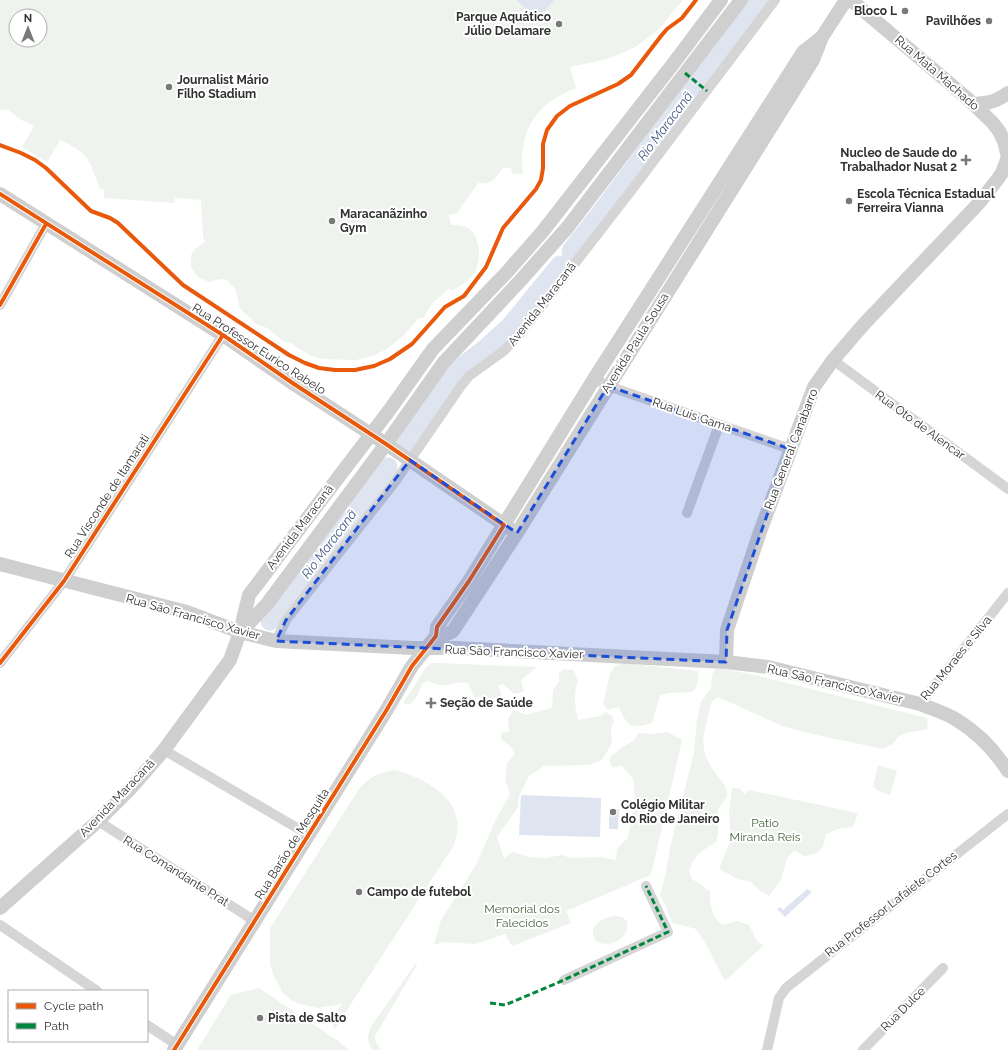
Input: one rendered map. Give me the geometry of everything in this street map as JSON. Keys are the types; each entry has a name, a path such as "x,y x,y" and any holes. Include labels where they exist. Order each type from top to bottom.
{"street":[{"name":"Avenida Maracanã","path":"0,908 98,821 131,788 164,750 230,660 240,632 248,596 371,434 433,349 508,271 543,231 721,0"},
{"name":"Avenida Maracanã","path":"240,632 267,604 386,444 444,362 520,281 567,228 741,0"},
{"name":"Avenida Maracanã","path":"276,641 286,620 390,488 461,386 469,376 505,350 524,329 776,0"},
{"name":"Avenida Paula Sousa","path":"426,649 436,636 453,631 473,586 504,525 594,379 688,232 813,60 822,37 846,0"},
{"name":"Rua Mata Machado","path":"851,0 974,104 999,131 1004,141 1008,157"},
{"path":"974,104 990,103 1008,93"},
{"name":"Avenida Paula Sousa","path":"473,586 517,533 700,240 756,138"},
{"name":"Rua General Canabarro","path":"726,662 727,630 761,529 814,387 833,360 864,324 979,203 1002,173 1008,157"},
{"name":"Rua Professor Eurico Rabelo","path":"0,194 223,335 517,533"},
{"path":"0,305 46,224"},
{"path":"688,232 700,240"},
{"name":"Rua Visconde de Itamarati","path":"0,663 64,581 223,335"},
{"name":"Rua Oto de Alencar","path":"833,360 1008,490"},
{"name":"Rua Luis Gama","path":"594,379 608,386 790,449"},
{"path":"687,513 719,425"},
{"name":"Rua São Francisco Xavier","path":"0,564 187,612 240,632 276,641 426,649 455,648 726,662 768,667 920,704 942,712 958,720 987,744 1001,760 1008,771"},
{"name":"Rua Moraes e Silva","path":"920,704 1008,593"},
{"name":"Rua Barão de Mesquita","path":"176,1048 386,711 412,666 426,649"},
{"path":"164,750 309,835"},
{"name":"Rua Professor Lafaiete Cortes","path":"767,1050 779,998 794,980 1008,814"},
{"name":"Rua Comandante Prat","path":"98,821 255,920"},
{"path":"564,980 668,932 646,886"},
{"path":"0,925 96,990"},
{"name":"Rua Dulce","path":"862,1050 944,968"},
{"path":"148,1026 176,1048"}],"highlighted area":[{"path":"608,386 790,449 727,630 726,662 276,641 286,620 410,460 517,533"}],"green space":[{"path":"0,0 683,0 659,29 637,46 603,60 570,67 576,88 556,98 540,110 534,118 529,127 523,149 523,174 512,174 511,168 503,168 490,182 478,183 457,213 449,215 451,225 464,226 468,228 475,235 477,240 479,252 478,260 472,276 452,291 449,288 431,305 424,317 418,319 404,335 387,349 373,356 356,360 322,359 309,355 290,343 286,343 267,328 254,323 251,318 243,312 239,306 236,290 227,280 221,279 209,282 198,277 191,267 191,255 195,249 205,242 203,237 201,200 175,198 174,203 104,198 104,189 100,189 91,166 81,152 60,140 47,162 22,147 34,126 23,121 8,110 0,110"},
{"path":"433,663 537,667 521,680 524,691 514,694 503,684 498,686 502,696 492,699 474,697 468,683 462,682 439,685 429,681 422,684 418,695 412,703 405,705 404,702 426,667"},
{"path":"622,663 699,671 697,686 692,692 660,695 652,723 640,726 631,725 625,719 619,707 608,710 603,704 610,674 615,666"},
{"name":"Memorial dos Falecidos","path":"564,669 573,670 578,680 575,690 575,700 578,720 600,716 606,712 612,716 614,722 611,728 612,743 602,760 589,765 544,766 529,776 519,796 518,807 497,837 504,858 513,852 529,857 547,858 561,855 571,858 600,857 616,860 617,849 628,837 635,799 633,778 622,766 612,767 609,758 621,748 633,741 639,733 652,734 668,732 682,740 651,875 566,911 571,923 512,946 505,934 476,944 443,942 434,945 441,920 477,863 495,821 510,794 505,780 507,763 515,754 510,746 501,739 501,733 509,731 508,720 513,710 527,715 552,708 553,690 559,681 559,673"},
{"path":"715,669 755,675 927,718 928,729 906,733 898,737 893,744 883,749 782,726 718,697 711,703 703,739 705,755 713,770 726,787 727,796 718,809 718,835 716,842 699,853 692,863 689,871 692,879 710,891 710,901 713,914 718,922 722,925 737,921 749,925 757,941 764,945 725,981 707,946 696,929 673,923 660,895 694,753 697,720 701,701 711,689 712,675"},
{"path":"878,765 897,771 890,795 878,791 873,787"},
{"path":"395,770 408,774 433,787 444,795 452,805 456,817 457,830 454,845 334,1030 332,1017 342,1004 318,1008 300,1004 291,1000 283,993 273,974 270,964 270,928 359,789 375,776 384,772"},
{"name":"Patio Miranda Reis","path":"732,788 739,788 745,794 749,790 858,813 853,827 838,829 826,834 824,844 820,850 814,854 804,856 795,850 787,858 781,880 769,896 759,890 751,882 738,879 719,869 731,839 729,813"},
{"path":"613,916 622,917 627,921 628,926 624,935 620,939 611,943 606,944 598,942 593,935 594,927 602,920"},
{"path":"416,963 417,965 375,1036 377,1044 382,1050 373,1050 369,1044 368,1038 372,1025"},
{"name":"Pista de Salto","path":"259,988 349,1050 197,1050 231,995"}],"shaded area":[{"path":"516,0 554,0 538,19"},
{"path":"521,795 601,798 600,837 519,835"},
{"path":"609,809 619,809 618,829 609,829"},
{"path":"807,889 812,892 785,917 777,909 780,907 783,910"}],"waterway":[{"name":"Rio Maracanã","path":"571,251 759,0"},
{"name":"Rio Maracanã","path":"405,443 459,369 486,348 510,326 560,265"},
{"name":"Rio Maracanã","path":"270,621 388,467"}],"marked path":[{"path":"685,73 707,91"},
{"path":"490,1003 505,1005 555,984 668,932 646,886"}],"cycle path":[{"path":"0,145 35,160 46,168 91,211 110,218 118,223 183,285 289,355 319,368 355,370 374,366 390,359 412,344 445,307 464,296 486,267 503,228 536,189 541,180 543,168 543,144 547,130 557,116 570,106 618,84 631,75 667,29 682,18 696,0"},
{"path":"0,194 223,335 504,525 469,581 437,627 436,636 412,666 386,711 174,1050"},
{"path":"0,305 46,224"},
{"path":"0,663 64,581 223,335"}],"place":[{"name":"Bloco L","path":"905,11"},
{"name":"Pavilhões","path":"989,21"},
{"name":"Parque Aquático Júlio Delamare","path":"559,24"},
{"name":"Journalist Mário Filho Stadium","path":"169,87"},
{"name":"Nucleo de Saude do Trabalhador Nusat 2","path":"966,160"},
{"name":"Escola Técnica Estadual Ferreira Vianna","path":"849,201"},
{"name":"Maracanãzinho Gym","path":"332,221"},
{"name":"Seção de Saúde","path":"431,703"},
{"name":"Colégio Militar do Rio de Janeiro","path":"613,812"},
{"name":"Campo de futebol","path":"359,892"},
{"name":"Pista de Salto","path":"260,1018"}]}
